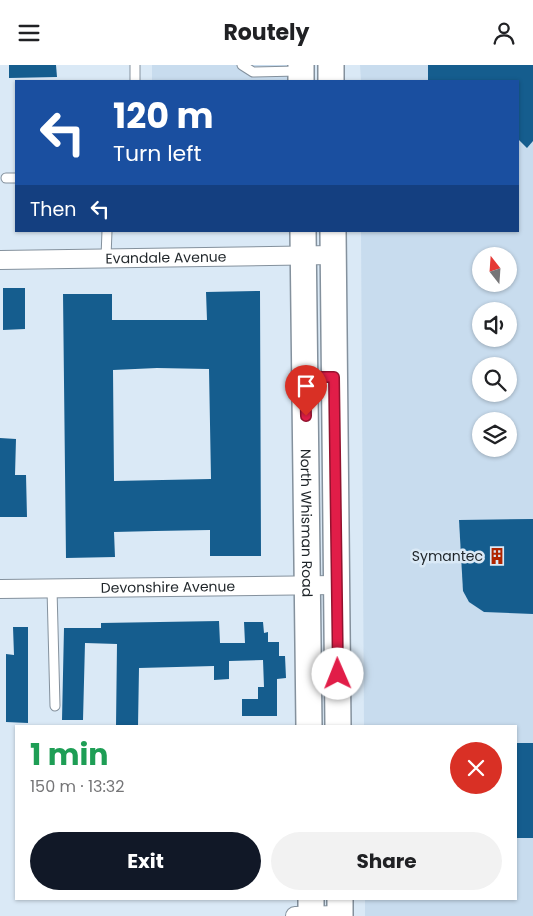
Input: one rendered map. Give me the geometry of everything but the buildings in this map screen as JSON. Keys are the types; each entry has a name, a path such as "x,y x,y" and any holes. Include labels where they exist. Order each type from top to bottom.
{"main road":[{"path":"331,65 331,80"},
{"name":"North Whisman Road","path":"303,243 309,725"},
{"name":"North Whisman Road","path":"333,243 338,725"},
{"path":"305,377 334,377"}],"street":[{"name":"Evandale Avenue","path":"0,260 106,257 303,243 333,243"},
{"name":"Devonshire Avenue","path":"0,589 336,585"},
{"path":"307,911 340,910"}],"lane":[{"path":"135,65 135,80"},
{"path":"242,65 253,72 301,73"},
{"path":"6,178 15,178"},
{"path":"106,257 107,232"},
{"path":"52,589 55,707"}],"shaded area":[{"path":"152,65 292,65 292,80 152,80"},
{"path":"360,65 533,65 533,916 365,916 365,900 517,900 517,725 364,725 361,232 519,232 519,80 361,80"}],"place":[{"name":"Symantec","path":"497,556"}],"route":[{"path":"306,416 305,377 334,377 338,674"}]}
